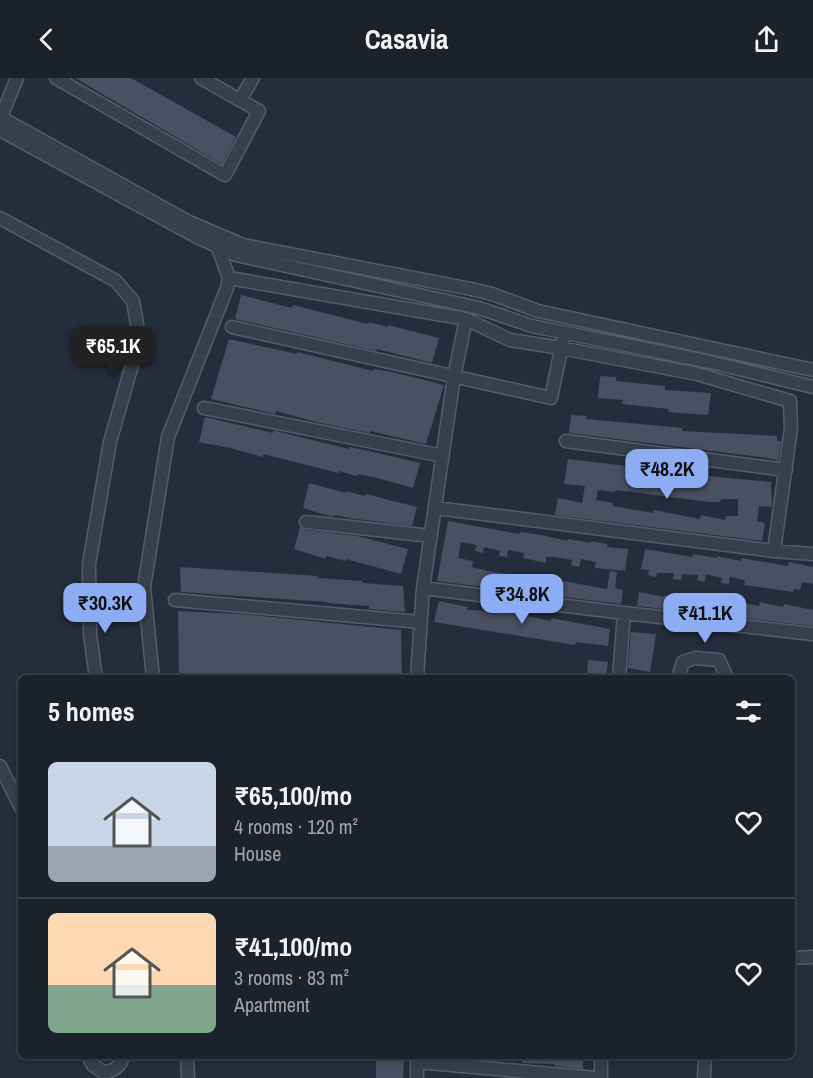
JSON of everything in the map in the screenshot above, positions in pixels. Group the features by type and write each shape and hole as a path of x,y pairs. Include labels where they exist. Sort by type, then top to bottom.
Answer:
{"street":[{"path":"0,102 10,78"},
{"path":"17,78 0,117 0,130 217,246 249,259 468,305 532,327 710,362 813,387"},
{"path":"56,78 225,175 260,111 201,78"},
{"path":"240,100 253,78"},
{"path":"0,117 189,222 243,245 471,289 492,294 538,311 813,370"},
{"path":"0,218 116,281 133,301 138,344 110,442 89,564 90,634 96,675"},
{"path":"153,675 144,587 168,437 221,306 229,278 212,233"},
{"path":"229,278 466,319 510,340 697,374 790,401 791,428 774,551"},
{"path":"417,675 423,588 454,377 466,319"},
{"path":"232,327 550,398 564,333"},
{"path":"204,408 443,456"},
{"path":"566,441 786,470"},
{"path":"436,508 813,554"},
{"path":"306,522 431,537"},
{"path":"423,588 813,634"},
{"path":"175,600 420,622"},
{"path":"619,675 624,613"},
{"path":"679,675 683,662 694,658 719,660 726,675"},
{"path":"0,766 18,802"},
{"path":"795,958 813,957"},
{"path":"90,1059 93,1065 103,1072 115,1068 122,1059"},
{"path":"187,1059 188,1078"},
{"path":"417,1078 417,1059 596,1078"},
{"path":"601,1059 601,1078"},
{"path":"704,1078 705,1059"}],"building":[{"path":"75,78 131,78 236,137 222,164"},
{"path":"241,295 292,308 293,305 368,324 369,322 388,327 388,325 439,338 432,363 235,319"},
{"path":"229,339 297,354 297,352 373,371 373,369 392,372 444,385 426,444 211,399"},
{"path":"600,376 616,377 616,381 665,386 665,390 711,393 708,415 668,412 669,409 622,404 623,400 598,398"},
{"path":"571,415 587,416 586,419 683,428 682,431 777,436 777,441 781,441 778,461 569,433"},
{"path":"205,417 420,463 413,488 358,474 357,476 339,471 338,473 263,454 263,457 199,442"},
{"path":"568,459 653,469 653,471 771,482 772,507 759,506 757,521 765,523 762,541 555,515 558,498 582,503 585,486 564,484","holes":["598,490 615,492 615,490 710,502 720,502 721,499 738,499 738,516 726,516 725,520 701,515 700,519 654,510 653,513 629,509 596,500"]},
{"path":"309,483 417,507 412,526 335,515 332,517 303,508"},
{"path":"448,521 567,541 568,539 591,543 591,541 607,544 607,547 628,549 625,571 595,568 596,562 581,559 579,567 571,565 572,560 555,557 546,557 546,563 523,558 524,553 508,550 507,557 499,556 500,551 484,547 483,553 475,551 476,545 461,542 458,558 473,561 472,567 488,571 536,578 536,576 607,589 610,571 617,572 615,588 623,590 621,604 437,581"},
{"path":"300,527 305,530 357,536 408,549 401,574 346,559 345,561 326,556 326,559 294,549"},
{"path":"645,549 692,557 693,554 741,561 741,558 788,566 789,562 813,567 813,584 802,582 800,590 794,589 793,592 744,585 745,580 730,577 729,584 721,583 722,578 706,574 705,582 697,580 698,575 682,574 681,580 673,579 674,573 657,573 656,577 648,575 649,570 641,569"},
{"path":"180,567 318,576 318,578 403,586 405,612 327,602 181,592"},
{"path":"639,592 735,605 735,601 759,606 760,602 783,607 784,604 813,610 813,626 637,606"},
{"path":"439,601 468,607 467,610 509,612 551,621 551,618 610,629 608,646 576,642 575,645 434,622"},
{"path":"178,611 241,614 401,630 402,675 179,675"},
{"path":"631,632 656,634 650,672 628,668"},
{"path":"588,660 608,662 606,675 587,675"},
{"path":"376,1059 404,1059 403,1078 376,1078"},
{"path":"522,1059 583,1059 583,1069 555,1066 555,1064 522,1063"}]}
